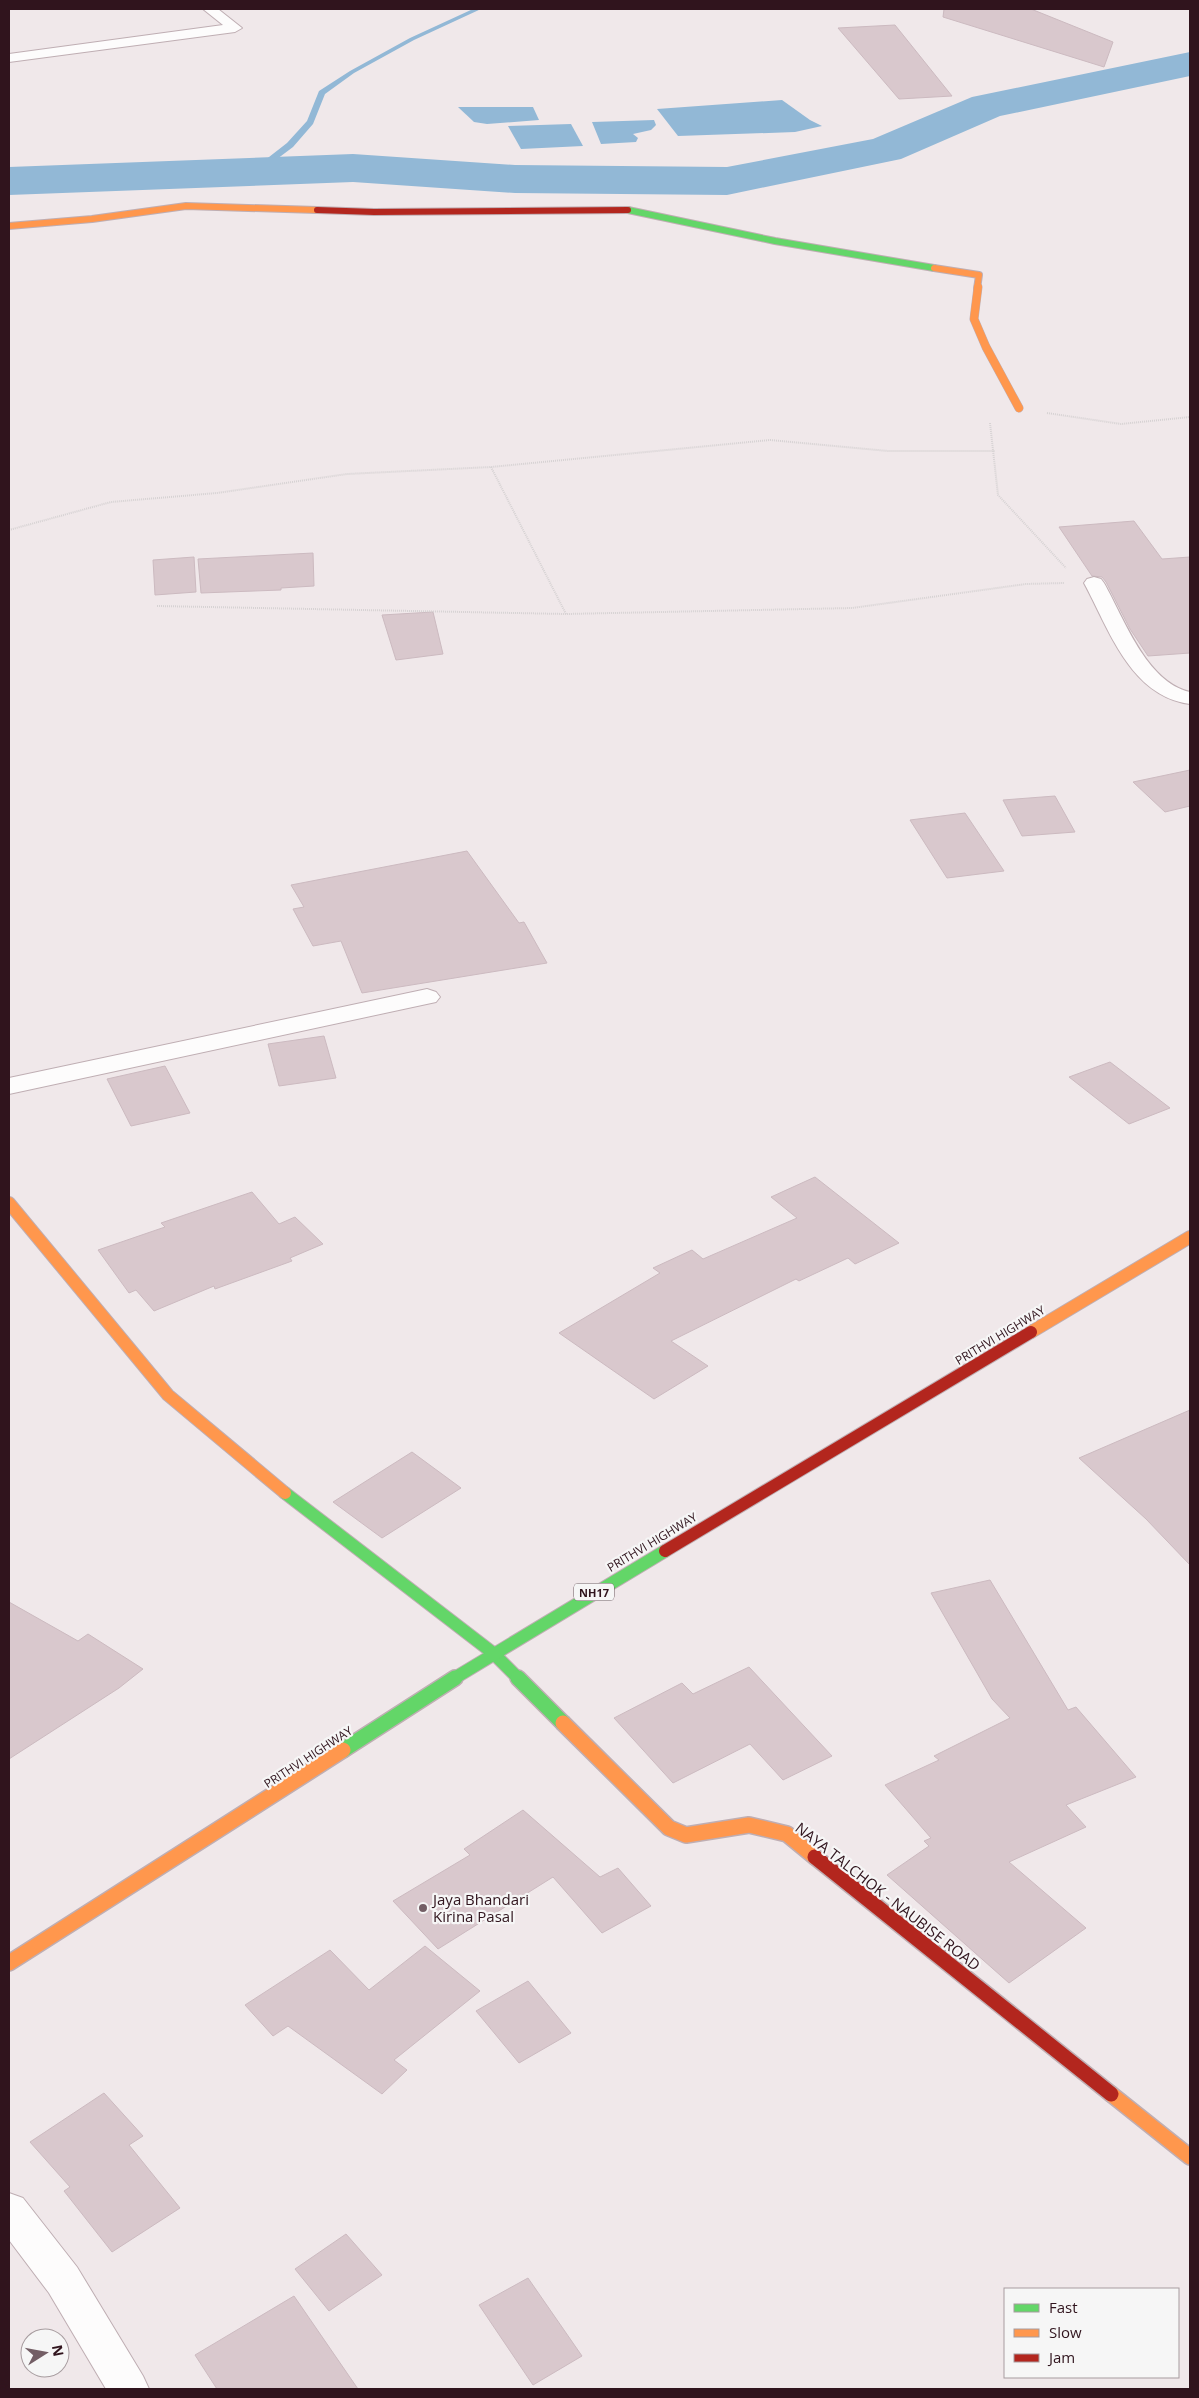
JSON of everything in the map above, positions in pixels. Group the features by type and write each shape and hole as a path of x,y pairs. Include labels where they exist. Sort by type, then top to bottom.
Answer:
{"main road":[{"path":"9,226 92,219 186,206 374,212 630,210 775,241 979,276 974,319 986,347 1019,408"},
{"name":"NAYA TALCHOK - NAUBISE ROAD","path":"9,1203 168,1395 282,1491 493,1653 670,1828 686,1835 749,1825 787,1834 1190,2157"},
{"name":"PRITHVI HIGHWAY","path":"9,1963 200,1844 493,1653 1190,1237"}],"street":[{"path":"9,58 235,28 210,9"},
{"path":"1094,583 1145,672 1182,698 1190,698"},
{"path":"9,1086 427,997"},
{"path":"9,2210 63,2280 128,2389"}],"path":[{"path":"1094,583 1073,575 998,495 995,451 989,414 1019,408 1121,424 1190,417"},
{"path":"9,530 111,502 217,493 347,474 491,467 770,440 888,451 995,451"},
{"path":"491,467 566,614"},
{"path":"157,606 566,614 852,608 1026,584 1094,583"}],"water":[{"path":"782,100 810,120 822,126 795,132 678,136 657,109"},
{"path":"458,107 533,107 539,120 487,124 474,122"},
{"path":"654,120 656,125 651,130 633,134 638,138 636,142 601,144 592,122"},
{"path":"571,124 583,146 521,149 508,126"}],"building":[{"path":"944,9 1031,9 1113,42 1104,67 943,17"},
{"path":"895,25 952,96 899,99 838,28"},
{"path":"1134,521 1162,559 1190,557 1190,653 1148,656 1130,629 1106,582 1102,577 1092,576 1059,527"},
{"path":"313,553 314,586 281,588 281,590 201,593 198,559"},
{"path":"194,557 196,592 155,595 153,560"},
{"path":"433,612 443,654 396,660 382,615"},
{"path":"1190,770 1190,806 1165,812 1133,782"},
{"path":"1055,796 1075,832 1022,836 1003,800"},
{"path":"965,813 1004,871 947,878 910,820"},
{"path":"467,851 519,923 524,922 547,963 362,993 341,941 313,946 293,909 304,907 291,885"},
{"path":"324,1036 336,1078 279,1086 268,1044"},
{"path":"1110,1062 1170,1108 1129,1124 1069,1077"},
{"path":"165,1066 190,1113 131,1126 107,1079"},
{"path":"815,1177 899,1243 855,1264 848,1258 799,1281 796,1279 671,1341 708,1366 654,1399 559,1333 660,1273 653,1268 692,1250 703,1259 797,1218 771,1197"},
{"path":"252,1192 279,1224 295,1217 323,1244 290,1258 292,1261 215,1289 214,1286 154,1311 136,1290 129,1293 98,1250 165,1227 161,1223"},
{"path":"1190,1410 1190,1565 1146,1519 1079,1458"},
{"path":"412,1452 461,1488 382,1538 333,1502"},
{"path":"990,1580 1068,1710 1076,1707 1136,1777 1066,1805 1086,1827 1009,1862 1086,1928 1009,1983 887,1875 929,1846 924,1841 931,1838 885,1785 939,1760 934,1756 1010,1718 992,1699 931,1593"},
{"path":"9,1602 78,1641 88,1634 143,1669 119,1688 9,1759"},
{"path":"749,1667 832,1756 783,1780 750,1744 673,1783 614,1718 682,1683 693,1694"},
{"path":"523,1810 600,1877 618,1868 651,1906 602,1933 553,1877 438,1949 393,1901 470,1855 464,1849"},
{"path":"425,1946 480,1991 394,2060 407,2070 382,2094 288,2026 273,2036 245,2005 330,1950 369,1990"},
{"path":"528,1981 571,2033 519,2063 476,2011"},
{"path":"104,2093 143,2136 129,2145 180,2208 112,2252 64,2191 70,2187 30,2142"},
{"path":"346,2234 382,2275 329,2311 295,2269"},
{"path":"528,2278 582,2356 533,2385 479,2305"},
{"path":"294,2296 358,2389 217,2389 195,2355"}],"waterway":[{"path":"194,175 262,166 290,145 310,122 322,93 352,72 412,39 478,9"},
{"path":"9,181 353,168 515,179 727,181 885,150 987,106 1190,64"}],"traffic: fast":[{"path":"628,210 775,241 934,268"},
{"path":"285,1493 493,1653 563,1723"},
{"path":"343,1750 493,1653 665,1551"}],"traffic: slow":[{"path":"9,226 92,219 186,206 317,210"},
{"path":"934,268 979,275 974,319 986,347 1019,408"},
{"path":"9,1203 168,1395 285,1493"},
{"path":"1031,1332 1190,1237"},
{"path":"563,1723 669,1828 686,1835 749,1825 787,1834 815,1857"},
{"path":"9,1963 343,1750"},
{"path":"1111,2094 1190,2157"}],"traffic: jam":[{"path":"317,210 374,212 628,210"},
{"path":"665,1551 1031,1332"},
{"path":"815,1857 1111,2094"}],"place":[{"name":"Jaya Bhandari Kirina Pasal","path":"423,1908"}]}
